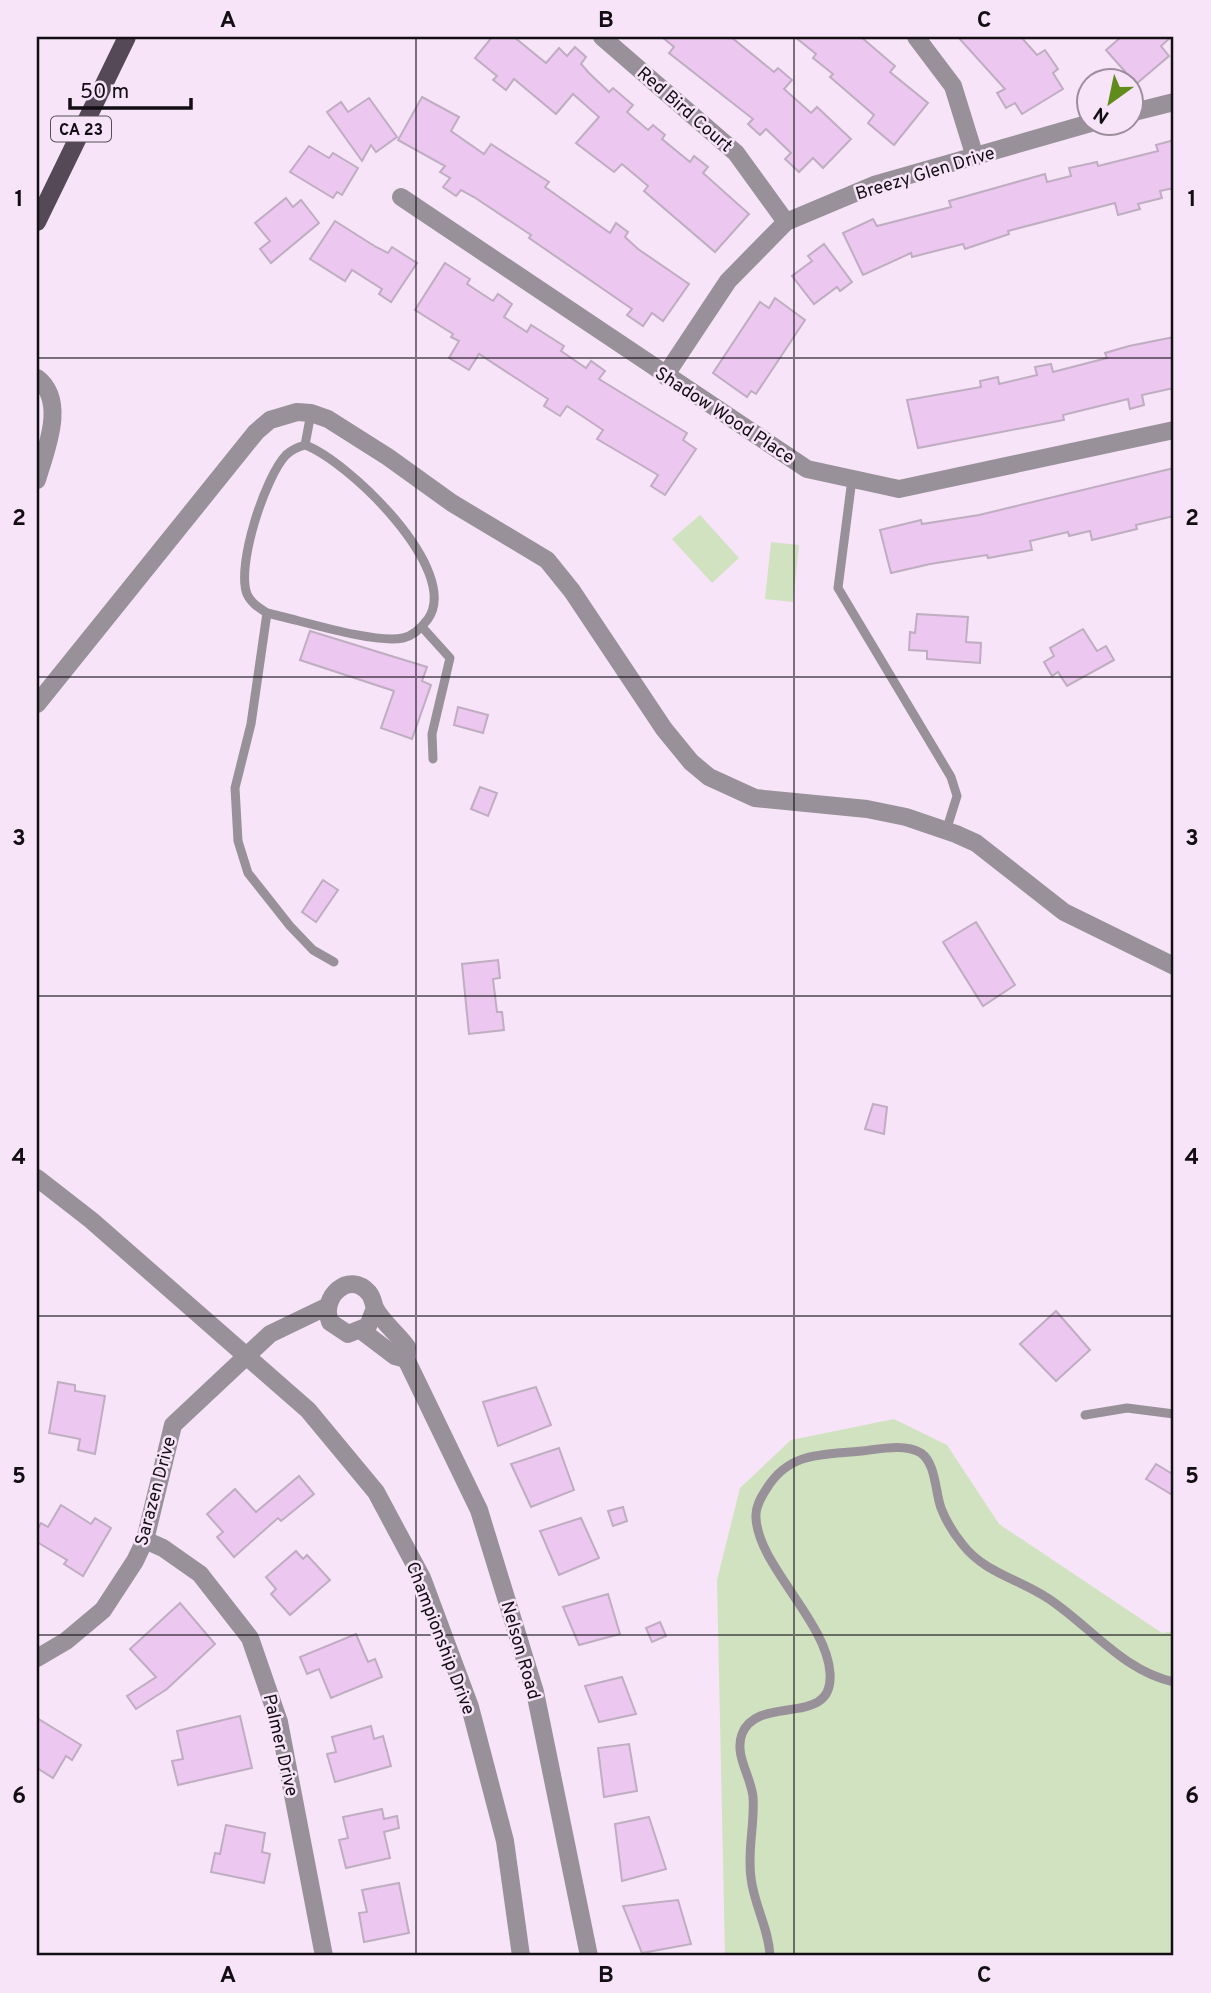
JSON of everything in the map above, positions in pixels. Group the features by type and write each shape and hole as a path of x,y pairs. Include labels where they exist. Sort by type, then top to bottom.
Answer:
{"main road":[{"name":"CA 23","path":"37,222 127,37"}],"street":[{"name":"Red Bird Court","path":"602,37 736,153 786,222"},
{"path":"916,37 953,86 975,157"},
{"path":"1144,110 1174,102"},
{"name":"Breezy Glen Drive","path":"664,376 728,281 786,222 874,185 1074,128"},
{"name":"Shadow Wood Place","path":"401,197 664,376 807,469 899,489 1174,430"},
{"path":"37,378 49,387 54,409 37,480"},
{"path":"37,704 256,432 279,416 311,412 388,457 452,503 547,560 572,591 664,729 691,762 709,777 755,798 867,809 906,817 976,843 1064,912 1174,967"},
{"name":"Championship Drive","path":"37,1178 248,1354 308,1410 346,1452 376,1492 422,1578 477,1734 505,1841 521,1956"},
{"name":"Nelson Road","path":"248,1354 285,1324 326,1307 333,1292 347,1285 356,1285 369,1293 375,1308 407,1347 406,1359 479,1510 535,1692 590,1956"},
{"path":"326,1307 334,1327 348,1334 362,1331 372,1321 375,1308"},
{"path":"362,1331 396,1356 406,1359"},
{"name":"Sarazen Drive","path":"37,1658 66,1641 103,1610 135,1562 145,1540 173,1424 248,1354"},
{"name":"Palmer Drive","path":"145,1540 163,1548 200,1574 250,1638 279,1722 324,1956"}],"lane":[{"path":"305,445 311,412"},
{"path":"305,445 334,460 373,495 426,562 435,595 433,612 422,627 406,638 385,639 267,613 254,604 244,582 258,510 285,456 305,445"},
{"path":"852,479 838,588 951,777 957,796 946,831"},
{"path":"267,613 251,724 235,788 238,841 248,873 273,905 313,950 334,962"},
{"path":"422,627 450,658 432,734 433,759"},
{"path":"1085,1415 1127,1408 1174,1414"},
{"path":"771,1956 770,1942 751,1880 748,1853 753,1796 740,1752 741,1738 747,1726 760,1716 806,1708 819,1702 830,1680 824,1647 764,1544 756,1520 760,1498 787,1465 809,1455 886,1448 917,1451 930,1464 945,1518 975,1557 1005,1579 1049,1599 1138,1669 1174,1682"}],"green space":[{"path":"700,515 739,558 712,583 672,539"},
{"path":"771,542 799,545 793,602 765,599"},
{"path":"894,1419 947,1445 999,1524 1162,1633 1174,1631 1174,1956 725,1956 717,1580 740,1488 791,1440"}],"building":[{"path":"492,37 514,37 546,63 559,48 567,56 575,47 586,57 581,64 590,74 609,92 613,88 633,105 627,112 648,130 653,125 665,135 662,139 690,162 694,156 708,167 703,173 749,214 715,252 644,191 648,186 622,164 614,172 576,143 599,117 573,94 556,114 514,79 506,90 493,80 497,76 475,58"},
{"path":"662,37 731,37 774,72 778,68 792,80 784,89 811,113 817,107 851,139 823,168 813,158 799,172 785,159 791,153 766,129 760,135 748,124 753,119 669,53 674,47"},
{"path":"795,37 861,37 895,66 890,72 928,103 894,145 868,123 874,115 830,77 833,74 813,58 816,54"},
{"path":"958,37 1021,37 1037,55 1045,50 1058,69 1053,73 1063,89 1022,114 1015,103 1006,108 997,93 1005,89"},
{"path":"1121,37 1171,37 1161,46 1169,56 1144,77 1144,66 1120,66 1106,50"},
{"path":"422,97 459,117 451,131 484,154 491,144 549,182 545,187 610,233 616,223 628,232 625,237 638,249 689,284 663,321 652,313 643,326 627,315 632,309 529,238 531,235 474,197 461,190 456,196 443,187 450,178 440,172 445,166 398,140"},
{"path":"369,98 397,137 376,152 371,145 362,161 327,112 341,102 348,112"},
{"path":"1174,140 1174,188 1160,191 1162,198 1138,204 1140,209 1118,215 1115,203 1008,231 1009,234 965,249 963,244 912,257 911,253 863,275 843,233 873,219 877,226 951,207 949,201 1045,174 1047,182 1071,176 1069,168 1097,162 1098,166 1158,151 1156,145"},
{"path":"309,146 329,158 333,153 358,168 342,195 337,192 333,198 290,172"},
{"path":"286,198 293,207 301,200 319,223 271,263 260,249 270,241 255,223"},
{"path":"335,221 376,247 388,253 392,247 417,263 391,302 379,294 382,289 352,270 345,281 310,259"},
{"path":"824,244 852,282 840,291 837,287 814,304 792,276 812,261 808,256"},
{"path":"445,263 470,279 467,284 493,301 498,294 512,304 504,317 527,332 531,325 564,346 561,351 586,368 591,361 605,371 599,379 687,433 683,440 696,449 665,495 651,486 658,475 597,439 603,430 567,406 560,416 544,406 548,399 479,354 469,370 449,358 459,341 451,337 453,334 415,310"},
{"path":"775,298 805,320 756,394 751,391 747,397 713,373 760,302 769,308"},
{"path":"1174,337 1174,388 1142,395 1144,405 1130,409 1128,399 1063,415 1064,420 918,448 907,400 981,387 980,381 998,377 999,384 1037,375 1035,367 1051,364 1053,372 1107,358 1105,353 1129,346"},
{"path":"1174,468 1174,516 1092,540 1090,531 1069,536 1068,532 1030,541 1032,550 930,564 891,573 880,530 921,520 922,524 979,515"},
{"path":"917,614 968,617 966,642 981,643 980,663 927,659 927,651 909,650 910,632 915,633"},
{"path":"1083,629 1097,651 1106,646 1114,660 1067,686 1058,672 1052,676 1044,662 1054,656 1050,648"},
{"path":"310,631 427,667 422,681 431,685 412,739 381,728 394,691 300,660"},
{"path":"458,707 488,715 483,733 454,725"},
{"path":"480,787 497,793 488,816 471,809"},
{"path":"323,880 338,890 316,922 302,912"},
{"path":"976,922 1015,985 983,1006 943,942"},
{"path":"498,960 500,978 493,979 497,1012 502,1012 504,1030 469,1034 462,964"},
{"path":"873,1104 887,1107 884,1134 865,1129"},
{"path":"1056,1311 1090,1350 1056,1381 1020,1344"},
{"path":"58,1382 75,1385 75,1391 105,1396 95,1454 78,1450 80,1439 49,1433"},
{"path":"536,1387 551,1425 498,1446 483,1402"},
{"path":"559,1448 574,1490 531,1507 511,1464"},
{"path":"1156,1464 1174,1475 1174,1496 1146,1479"},
{"path":"299,1476 314,1494 281,1521 278,1518 234,1557 217,1537 223,1532 207,1514 235,1489 256,1512"},
{"path":"61,1505 91,1524 95,1518 111,1528 83,1576 64,1564 67,1560 37,1542 37,1530 41,1523 48,1527"},
{"path":"623,1507 627,1521 613,1526 608,1511"},
{"path":"581,1518 599,1558 559,1575 540,1531"},
{"path":"296,1551 303,1559 307,1555 330,1580 290,1615 271,1594 276,1589 266,1577"},
{"path":"608,1594 620,1634 579,1645 563,1607"},
{"path":"180,1603 215,1644 167,1689 136,1709 127,1696 156,1677 130,1649"},
{"path":"660,1622 666,1636 652,1642 646,1628"},
{"path":"356,1634 368,1662 375,1659 382,1677 331,1698 319,1669 307,1674 300,1657"},
{"path":"622,1677 636,1714 599,1722 585,1686"},
{"path":"240,1716 252,1768 178,1785 172,1761 183,1759 177,1731"},
{"path":"37,1718 81,1745 72,1760 66,1756 53,1778 37,1768"},
{"path":"371,1726 374,1739 383,1736 391,1766 335,1782 327,1754 336,1752 332,1737"},
{"path":"629,1744 637,1791 604,1797 598,1748"},
{"path":"382,1809 384,1819 397,1816 399,1828 384,1832 390,1858 346,1868 339,1840 348,1838 343,1817"},
{"path":"649,1817 666,1869 622,1881 615,1824"},
{"path":"226,1825 265,1833 262,1852 270,1854 264,1883 211,1872 215,1853 220,1854"},
{"path":"399,1883 409,1933 364,1942 359,1913 367,1912 362,1890"},
{"path":"678,1900 691,1944 642,1953 623,1906"}]}
